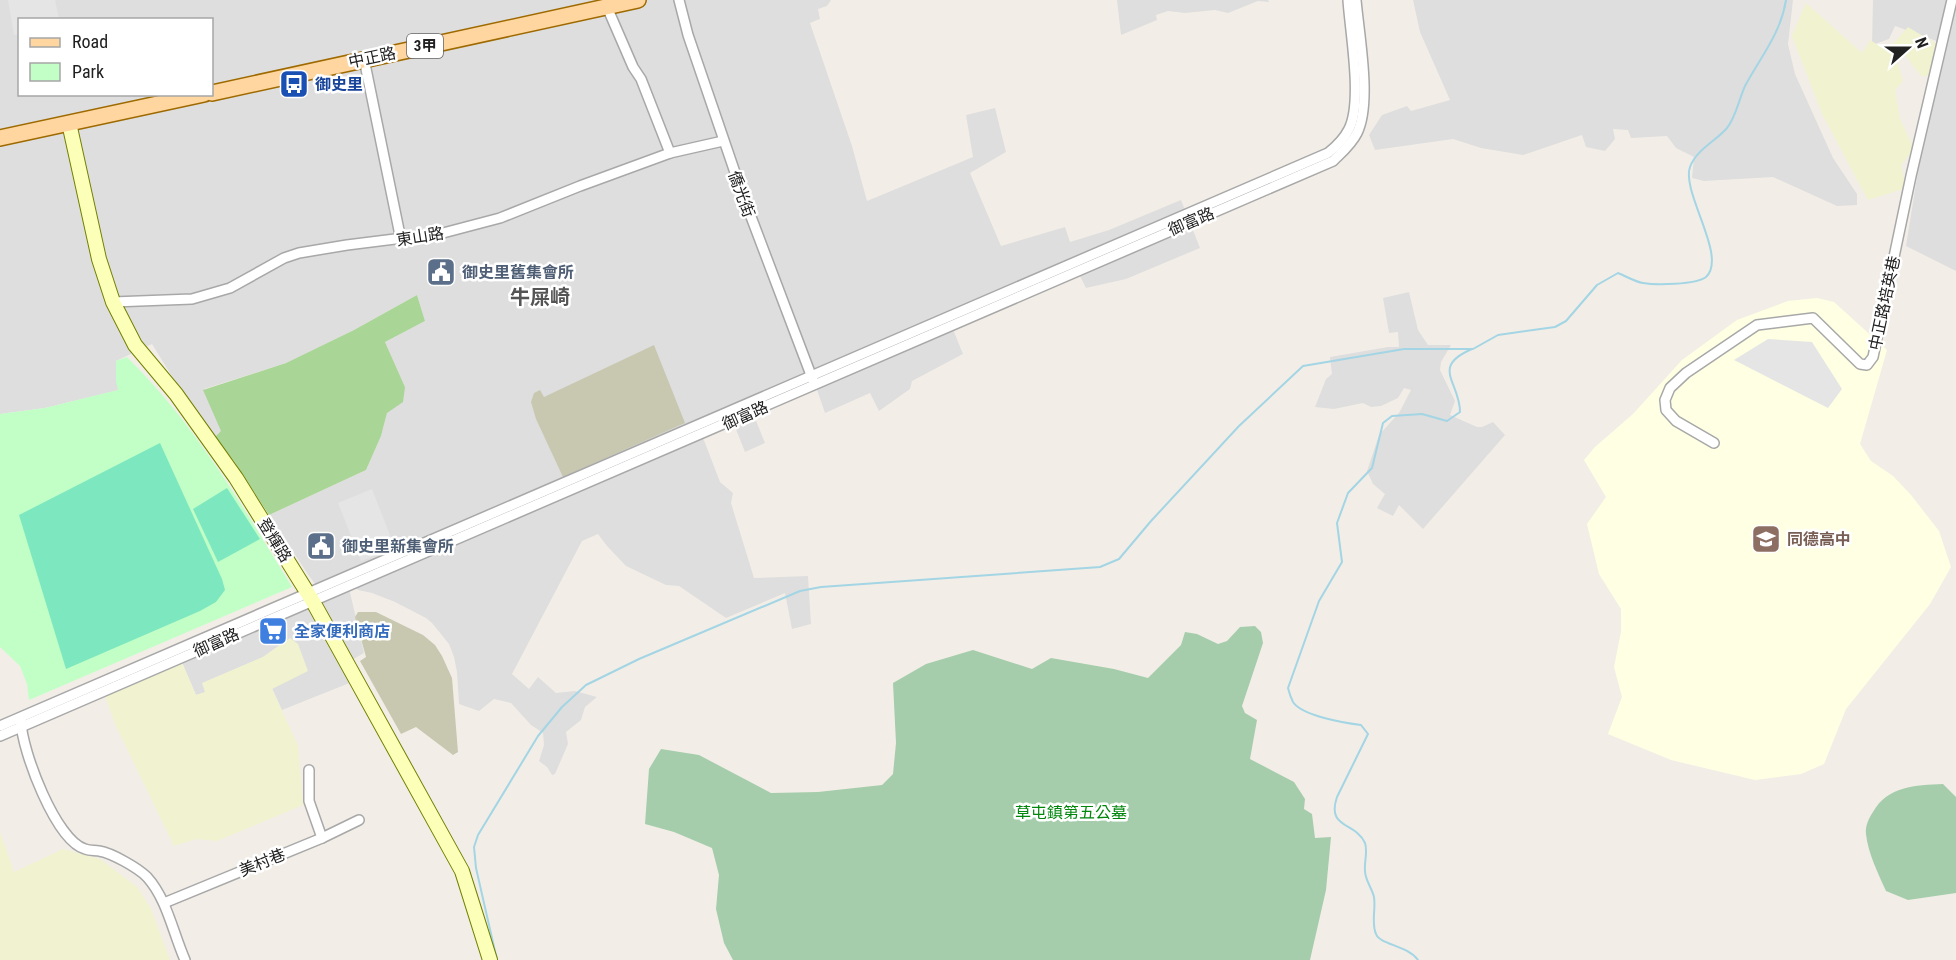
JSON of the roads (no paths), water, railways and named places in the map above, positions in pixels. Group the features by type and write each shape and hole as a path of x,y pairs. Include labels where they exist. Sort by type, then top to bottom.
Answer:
{"main road":[{"name":"中正路","path":"213,93 638,0"},
{"path":"0,138 195,96"}],"street":[{"name":"僑光街","path":"679,0 688,35 723,141 813,381"},
{"name":"御富路","path":"813,381 1194,209 1328,153 1340,143 1354,116 1354,73 1348,0"},
{"name":"御富路","path":"0,736 21,722 310,596 1332,161 1353,140 1362,116 1363,76 1356,0"},
{"name":"中正路培英巷","path":"1714,442 1676,421 1666,410 1665,400 1670,388 1686,373 1757,325 1813,318 1860,364 1867,365 1873,357 1908,187 1952,0"},
{"path":"607,7 633,67 641,79 670,153"},
{"path":"364,59 401,240"},
{"name":"登輝路","path":"69,123 99,259 112,302 135,345 176,394 236,478 310,596 462,871 490,960"},
{"name":"東山路","path":"112,302 192,299 230,288 292,255 348,245 443,233 500,218 670,153 723,141"},
{"path":"21,722 30,765 45,800 69,837 84,849 101,851 134,867 147,878 164,903 185,960"},
{"name":"御富路","path":"0,726 21,722"},
{"path":"309,770 309,801 322,838"},
{"name":"美村巷","path":"164,903 322,838 359,820"}],"waterway":[{"path":"497,960 476,868 474,847 478,835 538,736 562,707 586,685 639,659 800,591 821,587 1100,567 1119,559 1239,426 1303,366 1404,349 1473,349 1498,335 1555,327 1566,321 1597,285 1618,273 1640,282 1656,284 1685,283 1706,277 1711,268 1712,255 1692,192 1689,178 1690,167 1697,156 1730,124 1745,86 1780,23 1786,0"},
{"path":"1418,960 1407,951 1383,941 1376,934 1374,897 1365,874 1365,843 1361,836 1335,815 1337,797 1368,734 1361,725 1324,718 1298,707 1293,702 1288,688 1319,601 1342,562 1337,523 1348,493 1372,468 1383,423 1392,416 1422,414 1447,421 1460,412 1450,369 1452,362 1472,349"}],"place":[{"name":"御史里","path":"294,84"},
{"name":"御史里舊集會所","path":"441,272"},
{"name":"同德高中","path":"1766,539"},
{"name":"御史里新集會所","path":"321,546"},
{"name":"全家便利商店","path":"273,631"}],"district":[{"name":"牛屎崎","path":"540,297"}],"park label":[{"name":"草屯鎮第五公墓","path":"1071,812"}]}
